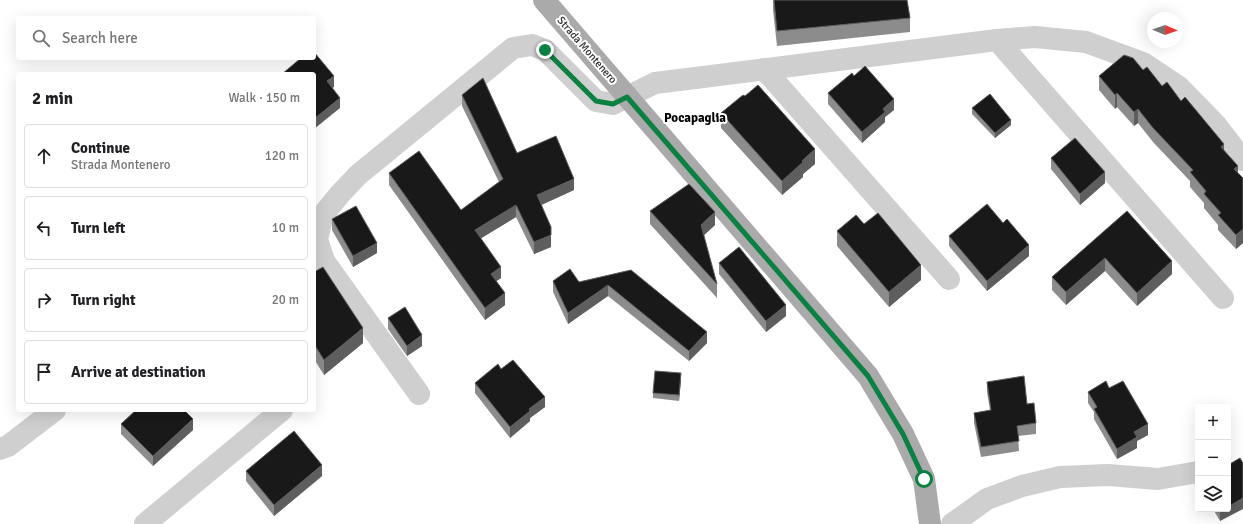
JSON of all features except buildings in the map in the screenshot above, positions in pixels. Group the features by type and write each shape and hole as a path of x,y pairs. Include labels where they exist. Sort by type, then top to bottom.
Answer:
{"main road":[{"name":"Strada Montenero","path":"544,0 868,376 903,434 924,479 930,524"}],"lane":[{"path":"419,394 324,261 317,239 323,215 358,175 514,48 532,45 545,50 596,101 613,104 656,83 997,40 1035,37 1086,42 1142,63 1180,87 1216,126 1243,160"},
{"path":"997,40 1223,298"},
{"path":"764,69 949,279"},
{"path":"0,449 8,446 51,412"},
{"path":"144,524 280,412"},
{"path":"952,524 987,499 1022,486 1060,477 1108,475 1158,479 1195,473"}],"district":[{"name":"Pocapaglia","path":"695,118"}],"route":[{"path":"545,50 596,101 613,104 627,97 868,376 903,434 924,479"}]}
